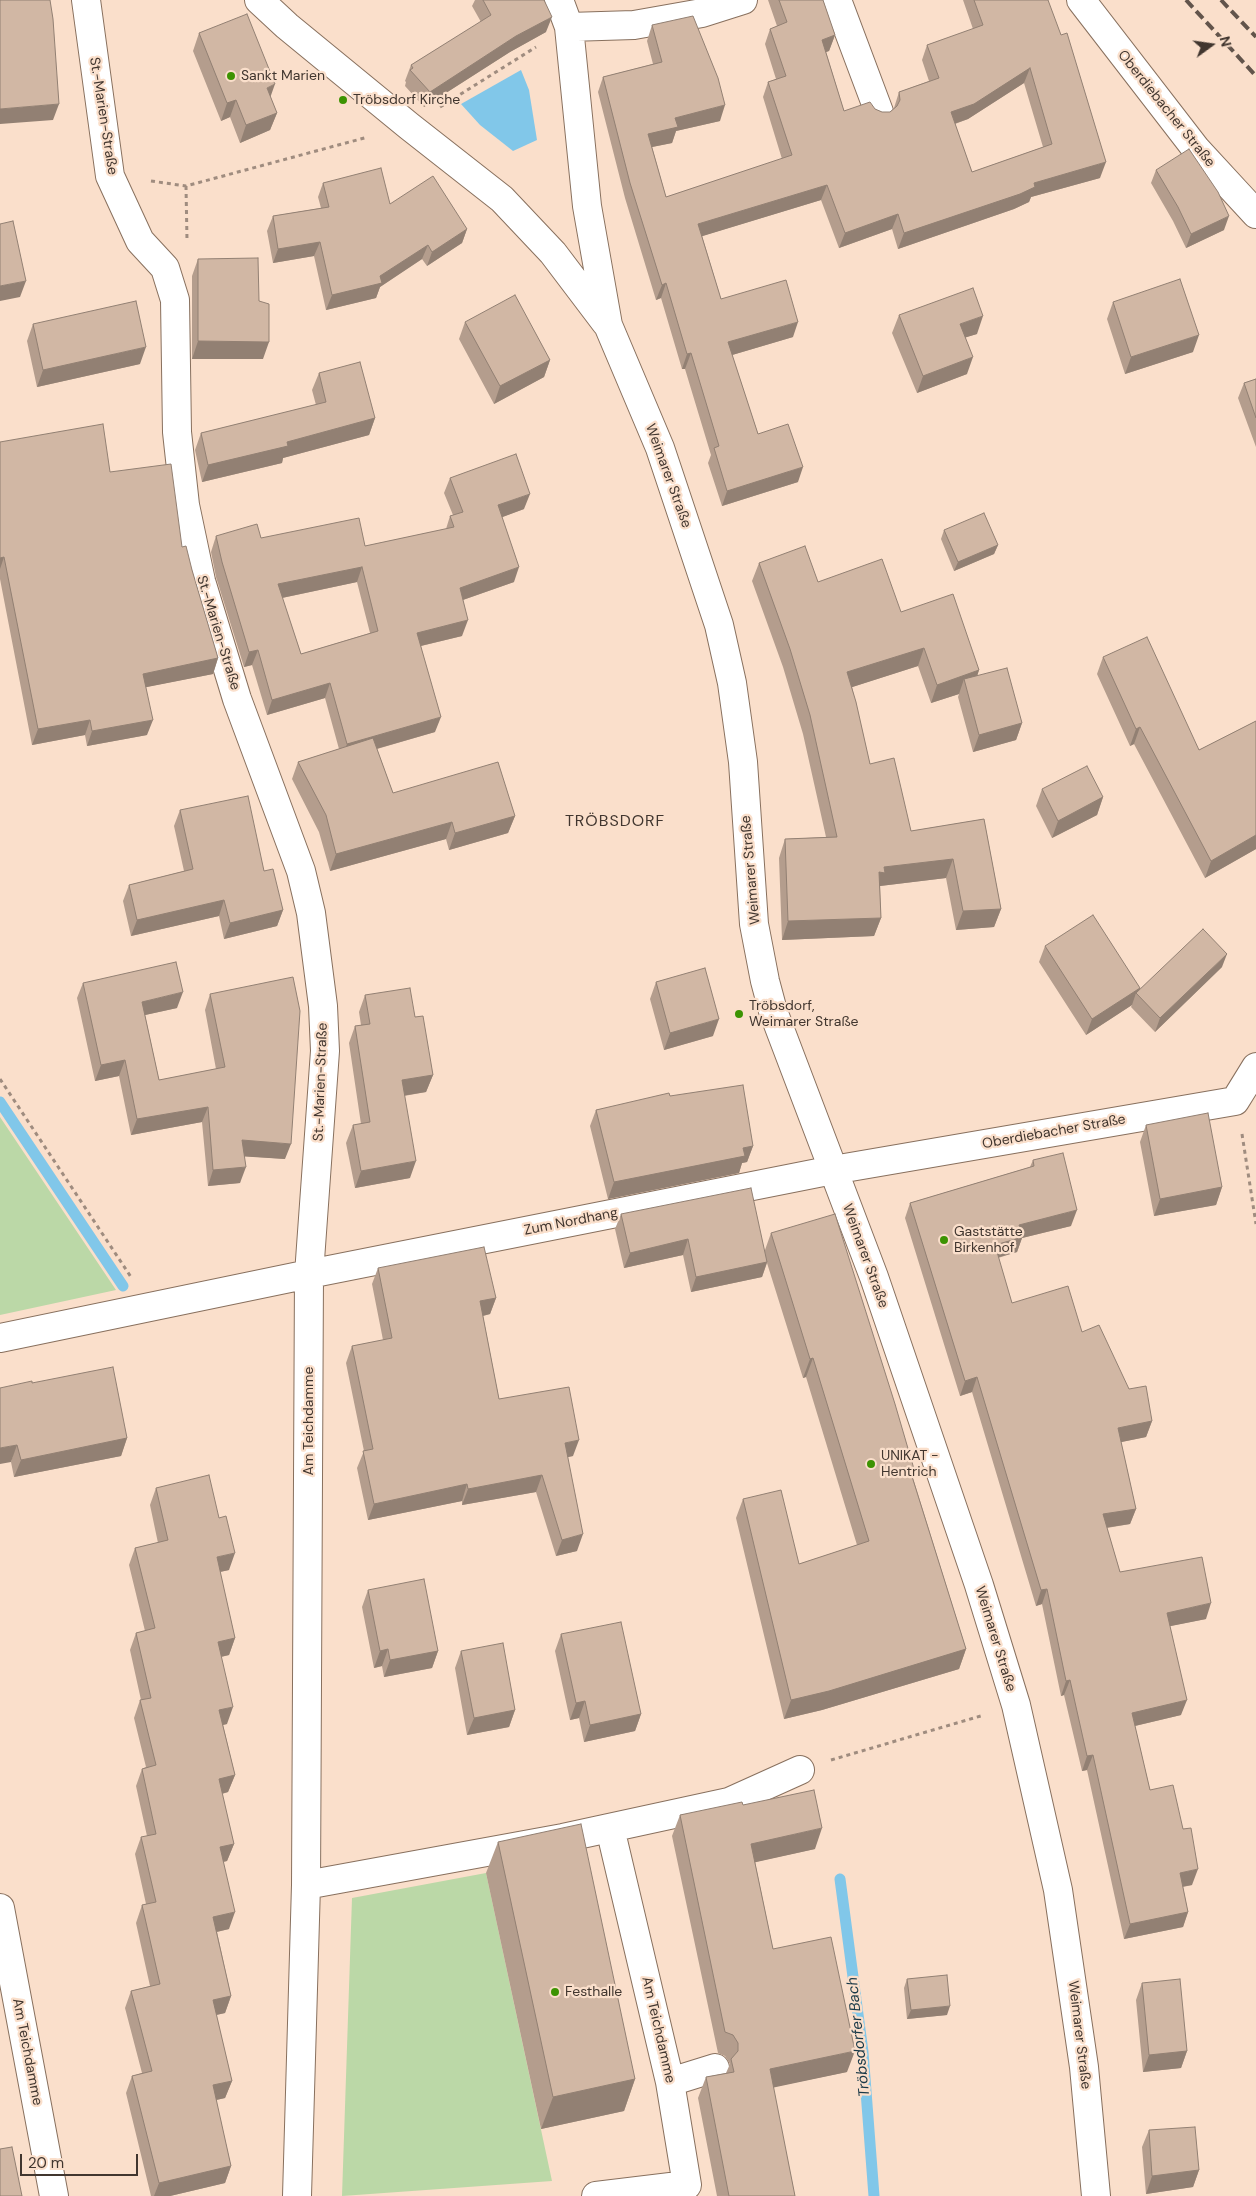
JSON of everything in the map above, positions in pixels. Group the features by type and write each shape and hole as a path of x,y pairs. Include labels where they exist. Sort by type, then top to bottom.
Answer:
{"street":[{"name":"St.-Marien-Straße","path":"86,0 110,176 140,241 165,268 175,300 177,432 186,505 201,581 237,699 301,871 311,913 323,1006 325,1051 309,1274"},
{"name":"Weimarer Straße","path":"259,0 287,26 409,126 502,199 553,253 608,325"},
{"name":"Weimarer Straße","path":"559,0 569,27 588,206 608,325 660,448 719,625 732,683 742,754 754,924 765,982 773,1011 874,1277 979,1585 1016,1705 1058,1890 1084,2068 1096,2196"},
{"path":"569,27 634,25 702,12 743,0"},
{"path":"837,0 879,112"},
{"name":"Oberdiebacher Straße","path":"1081,0 1196,149 1252,200"},
{"path":"1246,1099 1256,1067"},
{"name":"Oberdiebacher Straße","path":"833,1170 1246,1099"},
{"name":"Zum Nordhang","path":"309,1274 833,1170"},
{"path":"0,1338 309,1274"},
{"name":"Am Teichdamme","path":"297,2196 306,1884 309,1274"},
{"path":"306,1884 610,1828 729,1802 800,1770"},
{"name":"Am Teichdamme","path":"596,2196 689,2190 670,2082 610,1828"},
{"name":"Am Teichdamme","path":"0,1908 54,2196"},
{"path":"670,2082 715,2068"}],"path":[{"path":"110,176 186,186 409,126 520,56"},
{"path":"0,1079 152,1307"},
{"path":"1246,1099 1247,1161 1256,1224"},
{"path":"800,1770 1016,1705"}],"green space":[{"path":"0,1117 116,1290 0,1315"},
{"path":"486,1873 552,2181 342,2196 352,1898"}],"water":[{"path":"521,70 529,90 537,140 513,151 480,125 461,104"}],"building":[{"path":"0,0 50,0 59,104 0,109"},
{"path":"483,0 544,0 552,17 516,36 430,92 410,70 413,68 411,65 491,15"},
{"path":"779,0 823,0 835,35 822,40 844,111 870,102 875,109 882,112 890,112 897,106 900,100 899,92 939,78 927,45 983,25 974,0 1048,0 1061,35 1067,33 1106,162 1034,183 1035,187 1020,194 904,233 898,214 845,233 827,185 698,224 721,299 786,280 798,322 728,342 758,434 788,424 803,467 727,491 714,448 719,446 691,353 687,354 666,283 662,285 630,183 603,77 662,62 652,25 693,16 718,78 725,105 675,118 678,127 648,134 666,197 792,155 768,82 786,76 770,29 787,22","holes":["1030,68 1052,144 972,172 951,112 974,104"]},
{"name":"Sankt Marien","path":"247,14 275,84 267,88 277,113 246,125 236,100 227,103 199,33"},
{"path":"1189,149 1218,192 1229,216 1191,234 1178,207 1156,170"},
{"path":"381,168 390,204 433,176 467,229 432,252 428,245 380,276 382,283 332,295 320,242 278,249 273,216 329,207 323,183"},
{"path":"13,221 26,281 0,286 0,224"},
{"path":"258,258 259,301 269,304 269,342 198,341 198,259"},
{"path":"1180,279 1199,335 1131,357 1113,302"},
{"path":"973,288 983,316 960,324 973,357 923,376 899,315"},
{"path":"515,295 550,360 500,386 465,322"},
{"path":"136,301 146,347 43,370 33,324"},
{"path":"360,362 375,418 287,442 288,446 208,465 201,433 326,402 319,373"},
{"path":"1256,379 1256,418 1244,383"},
{"path":"103,424 110,472 171,464 182,547 186,546 218,658 143,674 153,720 92,731 90,720 38,729 4,557 0,558 0,442"},
{"path":"516,454 530,494 498,505 519,567 460,588 468,620 417,633 441,717 347,744 330,683 272,700 258,650 249,652 216,536 257,524 261,538 359,518 365,546 454,527 450,516 463,512 450,478","holes":["362,567 378,631 301,654 278,584"]},
{"path":"984,513 998,545 958,562 944,530"},
{"path":"805,546 818,582 882,559 901,612 953,594 979,670 937,685 924,648 847,672 870,764 894,758 911,831 984,819 1001,909 963,911 953,859 884,867 885,873 879,872 881,918 788,921 785,839 837,837 810,715 790,649 759,563"},
{"path":"1147,637 1199,750 1256,721 1256,835 1211,861 1140,727 1136,729 1103,657"},
{"path":"1007,668 1022,723 979,735 964,679"},
{"path":"373,738 393,793 498,762 515,816 455,833 452,822 336,854 326,815 298,762"},
{"path":"1087,766 1103,797 1058,821 1042,789"},
{"path":"248,796 264,871 273,869 283,910 230,923 224,900 137,920 129,885 193,869 180,810"},
{"path":"1093,915 1140,988 1092,1019 1045,946"},
{"path":"1203,929 1227,954 1160,1018 1136,993"},
{"path":"176,962 183,992 142,1002 159,1080 225,1067 210,994 293,977 300,1011 291,1144 242,1140 246,1167 213,1170 208,1107 137,1119 125,1060 101,1065 83,983"},
{"path":"705,968 719,1019 670,1033 656,982"},
{"path":"410,988 415,1017 423,1016 433,1075 402,1080 416,1161 361,1171 353,1125 370,1122 355,1026 370,1024 365,995"},
{"path":"743,1085 753,1146 743,1148 745,1156 614,1182 596,1110 669,1093 670,1096"},
{"path":"1208,1113 1222,1187 1160,1199 1146,1125"},
{"path":"1063,1153 1077,1210 1019,1225 1023,1237 995,1245 1012,1303 1068,1286 1082,1332 1099,1325 1129,1389 1146,1386 1152,1421 1118,1428 1136,1509 1103,1514 1120,1572 1202,1557 1211,1603 1167,1613 1187,1700 1132,1713 1150,1790 1173,1785 1183,1829 1191,1828 1198,1869 1180,1873 1188,1912 1130,1924 1093,1755 1087,1756 1070,1680 1066,1681 1047,1589 1041,1590 977,1377 965,1381 910,1203 1034,1166 1033,1160"},
{"path":"751,1188 767,1262 696,1277 688,1239 630,1253 621,1214"},
{"path":"835,1214 895,1404 914,1469 910,1470 966,1649 829,1691 791,1700 743,1499 781,1490 799,1564 869,1541 813,1358 810,1359 771,1233"},
{"path":"484,1247 496,1298 480,1301 499,1399 569,1387 579,1440 565,1443 583,1534 562,1540 542,1475 468,1489 467,1484 374,1504 363,1451 373,1449 352,1346 392,1338 378,1268"},
{"path":"113,1367 127,1438 21,1460 17,1445 0,1448 0,1388"},
{"path":"209,1475 219,1518 226,1516 235,1553 217,1557 235,1638 218,1642 233,1707 219,1710 235,1775 219,1779 234,1844 220,1847 235,1912 213,1917 231,1996 213,2000 232,2081 213,2085 231,2166 159,2183 132,2076 152,2071 131,1991 160,1984 142,1905 156,1902 141,1837 156,1834 142,1769 156,1765 140,1700 151,1698 136,1633 155,1628 135,1548 168,1540 156,1488"},
{"path":"424,1579 438,1651 390,1660 388,1649 380,1651 368,1590"},
{"path":"621,1622 641,1714 590,1725 585,1701 576,1703 561,1634"},
{"path":"503,1643 515,1710 474,1718 461,1651"},
{"path":"814,1790 822,1828 751,1844 773,1949 831,1937 855,2051 770,2069 795,2196 729,2196 706,2077 734,2072 731,2059 738,2051 738,2043 733,2035 725,2032 680,1815 742,1802 743,1805"},
{"name":"Festhalle","path":"581,1824 635,2079 553,2097 498,1842"},
{"path":"947,1975 950,2006 911,2010 907,1979"},
{"path":"1180,1979 1187,2051 1149,2055 1142,1983"},
{"path":"1195,2127 1199,2170 1152,2176 1149,2130"},
{"path":"12,2147 22,2196 0,2196 0,2149"}],"waterway":[{"path":"0,1102 123,1286"},
{"name":"Tröbsdorfer Bach","path":"840,1879 863,2052 874,2196"}],"railway":[{"path":"1186,0 1256,76"},
{"path":"1221,0 1256,37"}],"place":[{"name":"Sankt Marien","path":"231,76"},
{"name":"Tröbsdorf Kirche","path":"343,100"},
{"name":"Tröbsdorf, Weimarer Straße","path":"739,1014"},
{"name":"Gaststätte Birkenhof","path":"944,1240"},
{"name":"UNIKAT - Hentrich","path":"871,1464"},
{"name":"Festhalle","path":"555,1992"}],"district":[{"name":"TRÖBSDORF","path":"615,822"}]}
